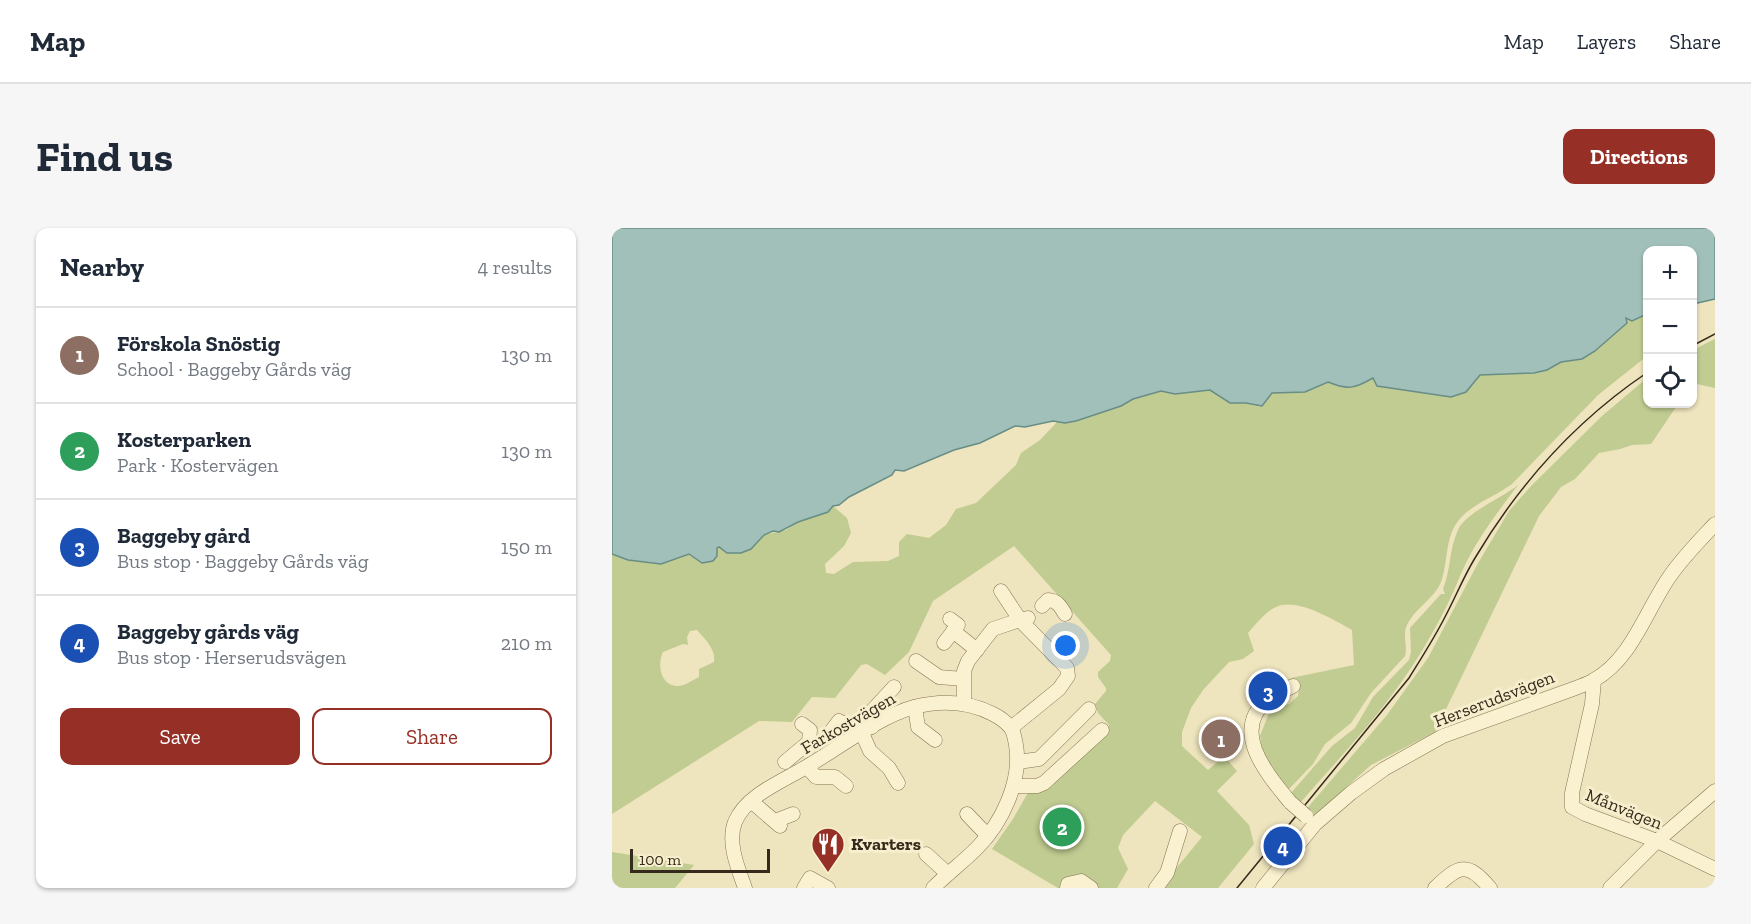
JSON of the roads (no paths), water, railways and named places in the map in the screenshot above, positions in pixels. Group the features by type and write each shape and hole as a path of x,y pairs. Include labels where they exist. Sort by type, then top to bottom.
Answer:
{"street":[{"name":"Herserudsvägen","path":"1263,888 1310,820 1370,778 1443,736 1594,680 1621,657 1669,578 1715,524"},
{"path":"933,888 978,848 1001,813 1014,786 1018,762 1011,728 1059,688 1068,676 1066,668 1001,591"},
{"path":"1042,606 1048,600 1053,600 1065,614"},
{"path":"964,703 965,667 977,650 993,629 1025,619"},
{"path":"944,643 951,625 977,650"},
{"path":"916,661 939,677 963,679"},
{"name":"Månvägen","path":"1594,680 1592,704 1570,803 1575,810 1657,841 1715,869"},
{"path":"1293,686 1269,698 1261,706 1256,715 1252,736 1254,752 1266,773 1310,820"},
{"path":"894,687 871,712 865,731 870,751 889,768 898,783"},
{"name":"Farkostvägen","path":"745,888 732,836 736,819 750,801 815,773 865,731 904,710 930,704 964,703 980,707 998,717 1011,728"},
{"path":"915,707 918,728 935,740"},
{"path":"1018,762 1039,759 1089,709"},
{"path":"827,737 839,721 865,731"},
{"path":"785,762 809,742 810,730 802,724"},
{"path":"1014,786 1037,786 1044,783 1102,730"},
{"path":"804,747 815,773 835,777 846,786"},
{"path":"1610,888 1657,841 1715,791"},
{"path":"750,801 777,824 793,814"},
{"path":"967,814 987,835"},
{"path":"1156,888 1167,873 1180,831"},
{"path":"926,854 948,874"},
{"path":"1435,888 1453,871 1461,868 1478,873 1491,888"},
{"path":"804,888 810,878 833,887"},
{"path":"1067,888 1068,884 1081,881 1091,888"}],"water":[{"path":"612,228 1715,228 1715,299 1697,303 1697,246 1643,246 1643,316 1632,321 1626,318 1627,323 1595,351 1582,359 1561,362 1547,370 1534,373 1480,375 1466,392 1451,397 1377,386 1373,378 1351,387 1328,382 1305,392 1272,393 1262,406 1230,403 1210,390 1175,394 1161,391 1076,421 1065,423 1053,421 1025,427 1015,426 980,443 954,450 904,471 895,470 892,475 849,497 839,505 833,506 828,512 798,522 779,532 773,531 764,535 751,549 741,553 727,553 719,547 713,561 702,563 689,554 661,564 628,560 612,554"}],"tram line":[{"path":"1697,343 1715,334"},
{"path":"1237,888 1409,678 1450,608 1475,558 1510,505 1573,433 1596,411 1643,376"}],"place":[{"name":"Baggeby gård","path":"1268,691"},
{"name":"Förskola Snöstig","path":"1221,739"},
{"name":"Kosterparken","path":"1062,827"},
{"name":"Baggeby gårds väg","path":"1283,846"},
{"name":"Kvarters","path":"828,873"}]}
